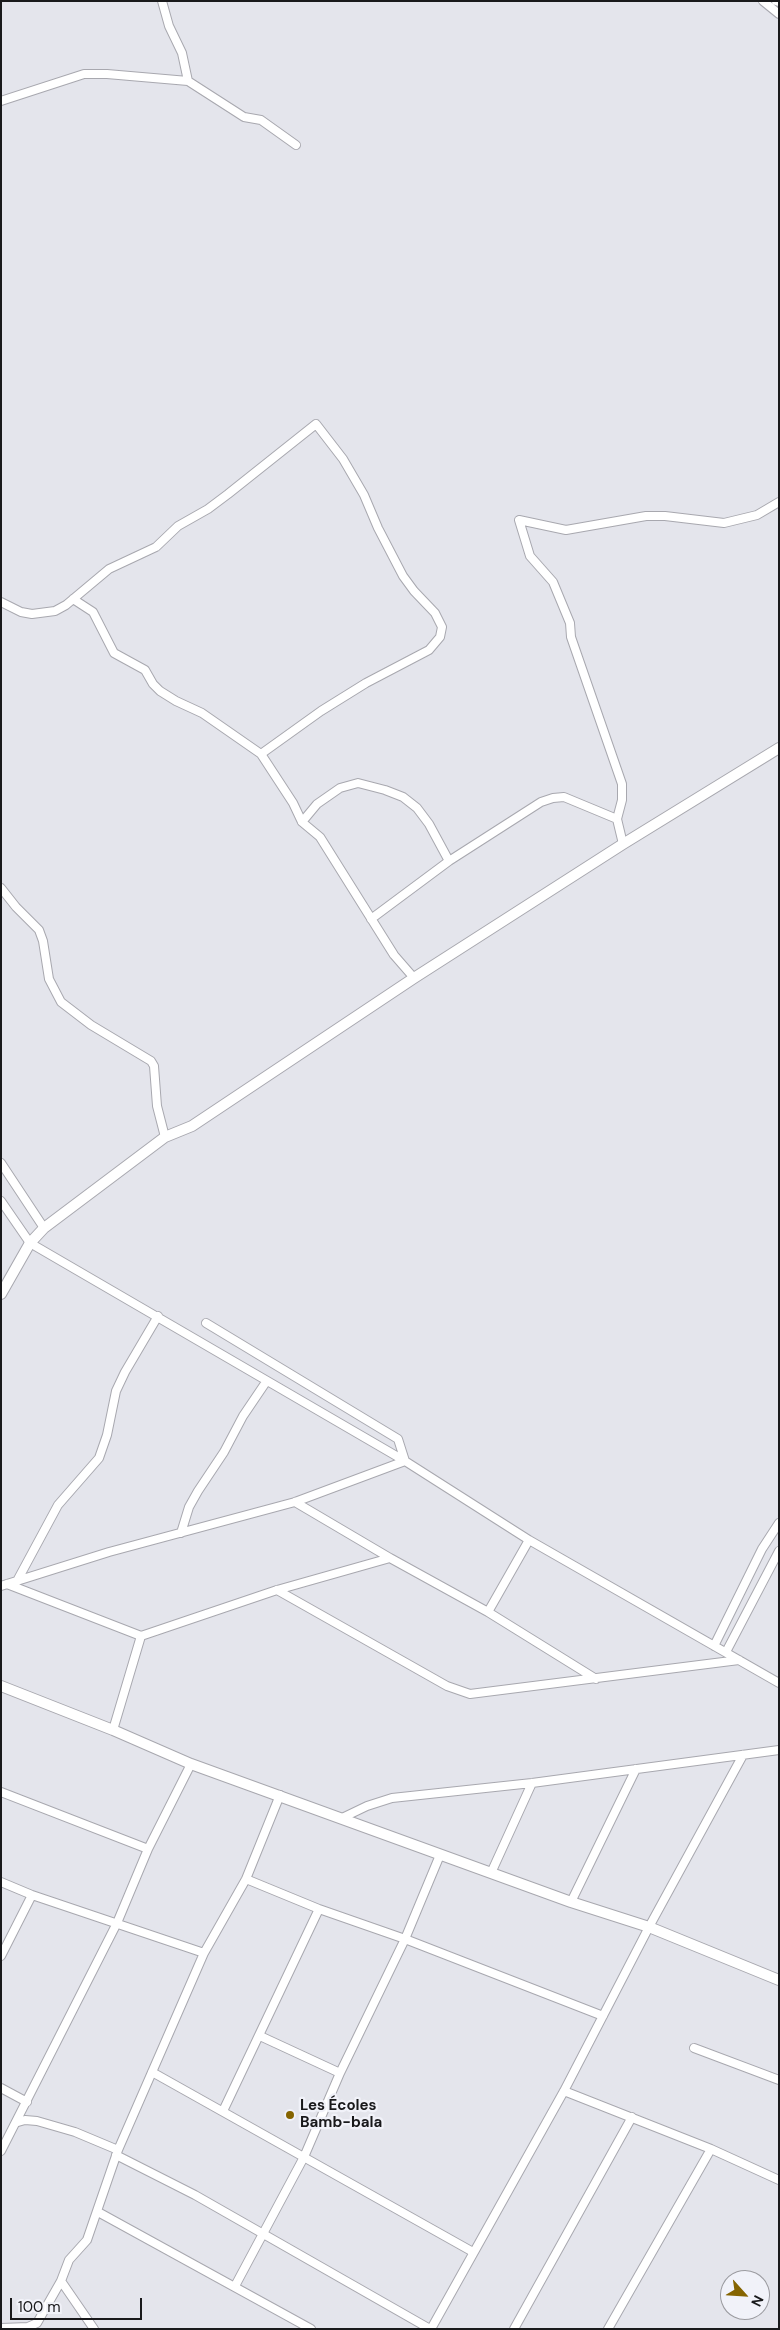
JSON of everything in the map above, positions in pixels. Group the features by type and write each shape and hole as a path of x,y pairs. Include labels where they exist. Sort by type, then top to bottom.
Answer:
{"street":[{"path":"162,1 169,26 182,53 188,81"},
{"path":"763,1 779,14"},
{"path":"1,101 84,74 100,73 188,81 244,117 261,120 296,145"},
{"path":"1,602 21,612 32,614 55,611 73,599 109,569 156,548 178,526 215,504 316,424 343,459 364,495 378,528 404,576 414,591 436,614 442,627 440,637 429,650 366,683 321,711 261,754"},
{"path":"623,844 617,819 622,800 622,784 571,637 572,627 553,582 530,556 519,520 566,530 646,516 665,516 724,524 758,515 779,502"},
{"path":"73,599 93,612 114,653 145,670 153,684 176,701 202,712 261,754 293,804 302,822 320,837 394,955 414,978"},
{"path":"1,1294 30,1243 44,1228 165,1137 192,1126 414,978 623,844 779,748"},
{"path":"302,822 317,804 340,788 358,783 385,790 403,797 417,808 429,824 449,861"},
{"path":"371,919 449,861 541,802 564,797 617,819"},
{"path":"1,888 16,907 39,930 43,941 49,979 61,1002 91,1024 151,1061 154,1066 157,1106 165,1137"},
{"path":"1,1163 44,1228"},
{"path":"1,1201 30,1243 158,1316 266,1382 405,1461 529,1540 779,1683"},
{"path":"17,1581 58,1505 70,1488 99,1458 107,1436 116,1391 158,1316"},
{"path":"206,1323 398,1439 405,1461"},
{"path":"181,1533 194,1499 266,1382"},
{"path":"4,1585 108,1552 295,1502 405,1461"},
{"path":"295,1502 390,1558 488,1612 596,1679"},
{"path":"714,1646 762,1549 779,1523"},
{"path":"488,1612 529,1540"},
{"path":"726,1652 779,1551"},
{"path":"4,1585 141,1636 277,1590 390,1558"},
{"path":"277,1590 457,1690 470,1694 739,1660"},
{"path":"114,1730 141,1636"},
{"path":"1,1686 114,1730 191,1764 571,1902 649,1927 779,1980"},
{"path":"342,1818 367,1806 392,1798 532,1783 779,1750"},
{"path":"18,2122 25,2120 37,2121 75,2132 117,2153 335,2273 430,2329 564,2091 649,1927 743,1755"},
{"path":"1,2151 18,2122 117,1923 148,1849 191,1764"},
{"path":"571,1902 636,1769"},
{"path":"491,1873 532,1783"},
{"path":"1,1792 148,1849"},
{"path":"3,2328 37,2326 72,2256 87,2240 117,2153 152,2072 204,1953 246,1879 280,1796"},
{"path":"235,2286 304,2157 340,2073 405,1938 440,1855"},
{"path":"246,1879 319,1909 405,1938 603,2016"},
{"path":"1,1882 32,1895 204,1953"},
{"path":"1,1956 32,1895"},
{"path":"223,2111 319,1909"},
{"path":"260,2036 340,2073"},
{"path":"694,2048 779,2080"},
{"path":"152,2072 472,2252"},
{"path":"1,2088 27,2102"},
{"path":"564,2091 711,2148 779,2180"},
{"path":"514,2329 632,2117"},
{"path":"608,2329 711,2148"},
{"path":"98,2212 311,2329"},
{"path":"61,2281 94,2329"}],"place":[{"name":"Les Écoles Bamb-bala","path":"290,2115"}]}
